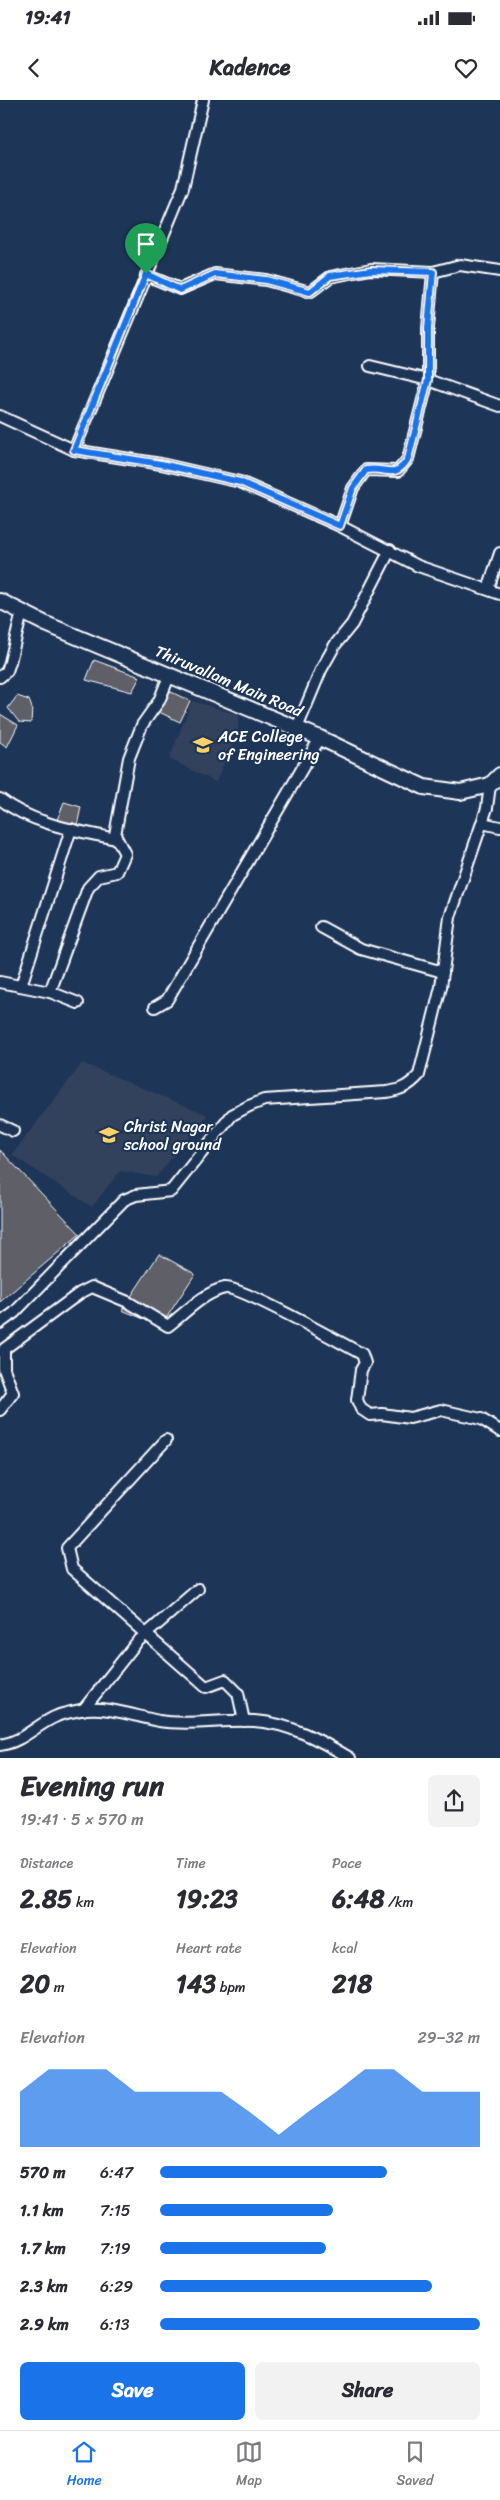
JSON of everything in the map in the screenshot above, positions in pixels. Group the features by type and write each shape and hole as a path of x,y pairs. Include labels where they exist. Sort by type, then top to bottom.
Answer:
{"main road":[{"name":"Thiruvallam Main Road","path":"0,601 320,738 424,787 460,792 490,785"},
{"path":"490,785 500,775"}],"street":[{"path":"74,450 183,188 203,100"},
{"path":"146,274 180,290 215,274 266,280 310,292 330,276 371,270 433,272 460,265 500,271"},
{"path":"340,526 353,488 366,470 398,471 408,459 428,380 428,328 433,272"},
{"path":"370,366 428,380 500,406"},
{"path":"0,416 74,450 161,464 240,482 340,526 418,566 500,594"},
{"path":"297,728 321,670 335,645 352,624 390,550"},
{"path":"488,589 500,553"},
{"path":"0,677 7,671 22,612"},
{"path":"50,992 88,888 99,876 117,872 124,857 124,851 116,839 123,787 134,741 146,717 159,701 170,674"},
{"path":"155,1007 167,1000 320,738"},
{"path":"0,1323 14,1313 124,1200 136,1195 171,1192 232,1115 264,1100 386,1092 400,1090 412,1083 419,1074 443,972 450,917 487,808 490,785"},
{"path":"0,799 17,811 71,829 116,839"},
{"path":"482,823 500,827"},
{"path":"21,986 71,829"},
{"path":"322,927 361,949 443,972"},
{"path":"0,982 50,992 78,1003"},
{"path":"0,1125 13,1131"},
{"path":"0,1410 13,1393 4,1369 4,1349 80,1293 92,1287 104,1291 168,1326 213,1292 227,1288 274,1307 362,1354 365,1363 361,1370 357,1400 361,1409 365,1412 410,1418 442,1410 481,1419 500,1430"},
{"path":"166,1440 67,1548 72,1569 206,1687 225,1680 238,1693 244,1721"},
{"path":"83,1710 131,1648 198,1588"},
{"path":"0,1745 25,1736 57,1716 83,1710 115,1712 185,1724 244,1721 287,1726 327,1744 350,1758"}],"shaded area":[{"name":"ACE College of Engineering","path":"192,701 239,715 238,731 216,782 169,759"},
{"name":"Christ Nagar school ground","path":"82,1063 208,1115 156,1177 120,1171 92,1207 12,1155"}],"building":[{"path":"94,660 140,677 132,692 86,680"},
{"path":"167,690 190,701 180,722 157,711"},
{"path":"17,696 29,700 32,708 31,723 19,722 8,708"},
{"path":"0,714 18,725 7,747 0,742"},
{"path":"64,802 81,807 77,826 57,820"},
{"path":"0,1150 80,1234 0,1302"},
{"path":"159,1254 195,1274 161,1326 122,1310"}],"place":[{"name":"ACE College of Engineering","path":"203,745"},
{"name":"Christ Nagar school ground","path":"109,1135"}],"route":[{"path":"371,270 433,272 428,328 428,380 408,459 403,467 398,471 390,472 374,469 366,470 353,488 340,526 240,482 161,464 74,450 146,274 180,290 215,274 266,280 310,292 330,276 371,270"}]}
